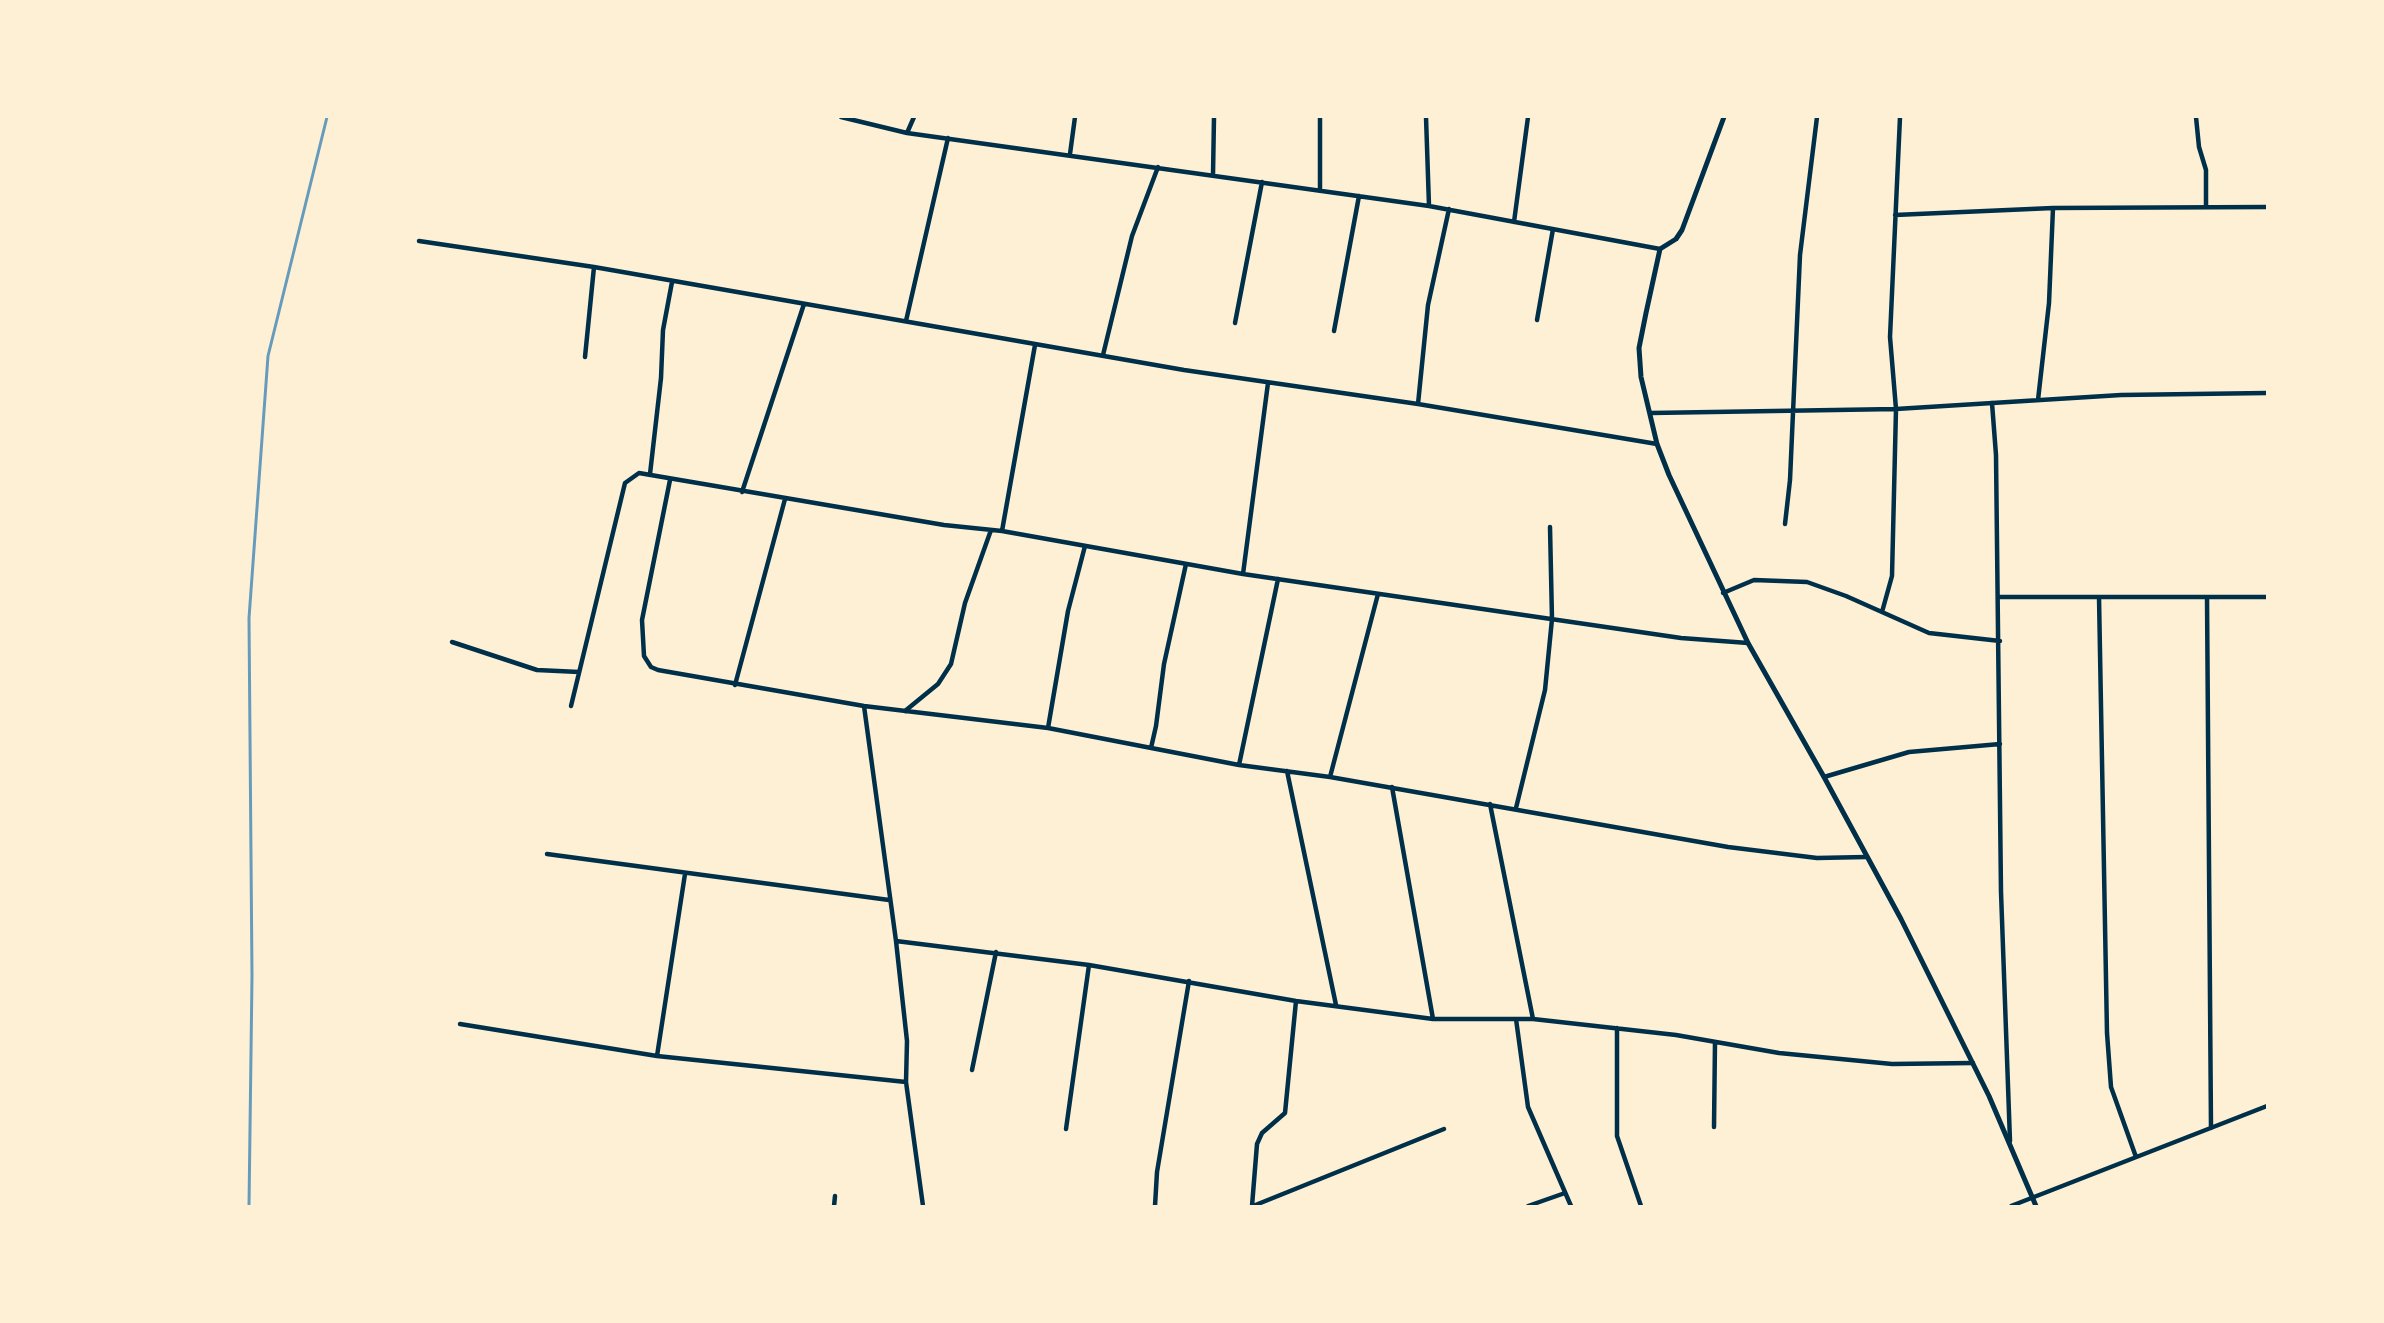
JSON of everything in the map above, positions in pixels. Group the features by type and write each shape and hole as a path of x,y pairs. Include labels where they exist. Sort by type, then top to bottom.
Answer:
{"street":[{"path":"841,117 908,133 1429,206 1660,249 1676,239 1682,230 1724,117"},
{"path":"908,133 914,117"},
{"path":"1070,154 1075,117"},
{"path":"1213,175 1214,117"},
{"path":"1320,117 1320,190"},
{"path":"1426,117 1429,206"},
{"path":"1514,222 1528,117"},
{"path":"1785,524 1790,480 1800,255 1816,117"},
{"path":"1881,612 1892,576 1896,409 1890,337 1900,117"},
{"path":"2196,117 2199,147 2206,170 2206,207"},
{"path":"906,321 948,138"},
{"path":"1103,355 1132,236 1158,167"},
{"path":"1235,323 1262,182"},
{"path":"1334,331 1359,196"},
{"path":"1895,215 2053,208 2267,207"},
{"path":"2038,400 2049,303 2053,208"},
{"path":"1418,404 1428,305 1449,210"},
{"path":"1536,320 1552,229"},
{"path":"419,242 594,267 1035,345 1268,383 1418,404 1658,444"},
{"path":"1660,249 1640,348 1641,377 1658,444 1723,593 1748,643 1824,777 1973,1063 2010,1141 2036,1206"},
{"path":"585,357 594,267"},
{"path":"650,474 661,378 663,330 672,282"},
{"path":"742,492 804,304"},
{"path":"1002,531 1035,345"},
{"path":"1243,574 1268,383"},
{"path":"1651,413 1896,409 2121,395 2267,393"},
{"path":"1992,403 1996,455 2000,641 2001,892 2010,1141"},
{"path":"571,706 625,483 633,475 650,474 670,480 945,525 1002,531 1243,574 1681,639 1748,643"},
{"path":"670,480 642,620 644,656 651,667 658,670 864,706 1048,728 1239,765 1392,787 1728,847 1817,858 1866,856"},
{"path":"735,685 785,499"},
{"path":"1516,808 1545,690 1552,620 1550,527"},
{"path":"905,711 938,684 951,664 965,603 991,530"},
{"path":"1048,728 1068,611 1085,546"},
{"path":"1151,748 1164,664 1186,564"},
{"path":"1239,765 1278,579"},
{"path":"1723,593 1754,580 1807,582 1929,633 2000,641"},
{"path":"1330,777 1378,594"},
{"path":"1999,597 2267,597"},
{"path":"2099,597 2107,1033 2111,1087 2136,1157"},
{"path":"2206,597 2211,1128"},
{"path":"452,642 537,670 579,672"},
{"path":"864,706 896,941 907,1041 906,1082 923,1206"},
{"path":"1824,777 1909,752 2000,744"},
{"path":"1287,771 1336,1005"},
{"path":"1392,787 1433,1019"},
{"path":"1490,804 1533,1019"},
{"path":"547,854 889,900"},
{"path":"657,1056 685,874"},
{"path":"896,941 1089,965 1189,981 1296,1002 1336,1005 1433,1019 1533,1019 1617,1028 1779,1053 1892,1064 1973,1063"},
{"path":"972,1070 996,952"},
{"path":"1066,1129 1089,965"},
{"path":"1155,1206 1156,1172 1189,981"},
{"path":"1296,1002 1285,1113 1262,1133 1257,1144 1252,1206 1444,1129"},
{"path":"1516,1019 1528,1107 1571,1206"},
{"path":"460,1024 657,1056 906,1082"},
{"path":"1617,1028 1617,1136 1641,1206"},
{"path":"1714,1127 1715,1042"},
{"path":"2011,1206 2267,1106"},
{"path":"1528,1206 1565,1193"},
{"path":"834,1206 835,1196"}],"waterway":[{"path":"249,1206 252,976 249,618 268,356 327,117"}]}
